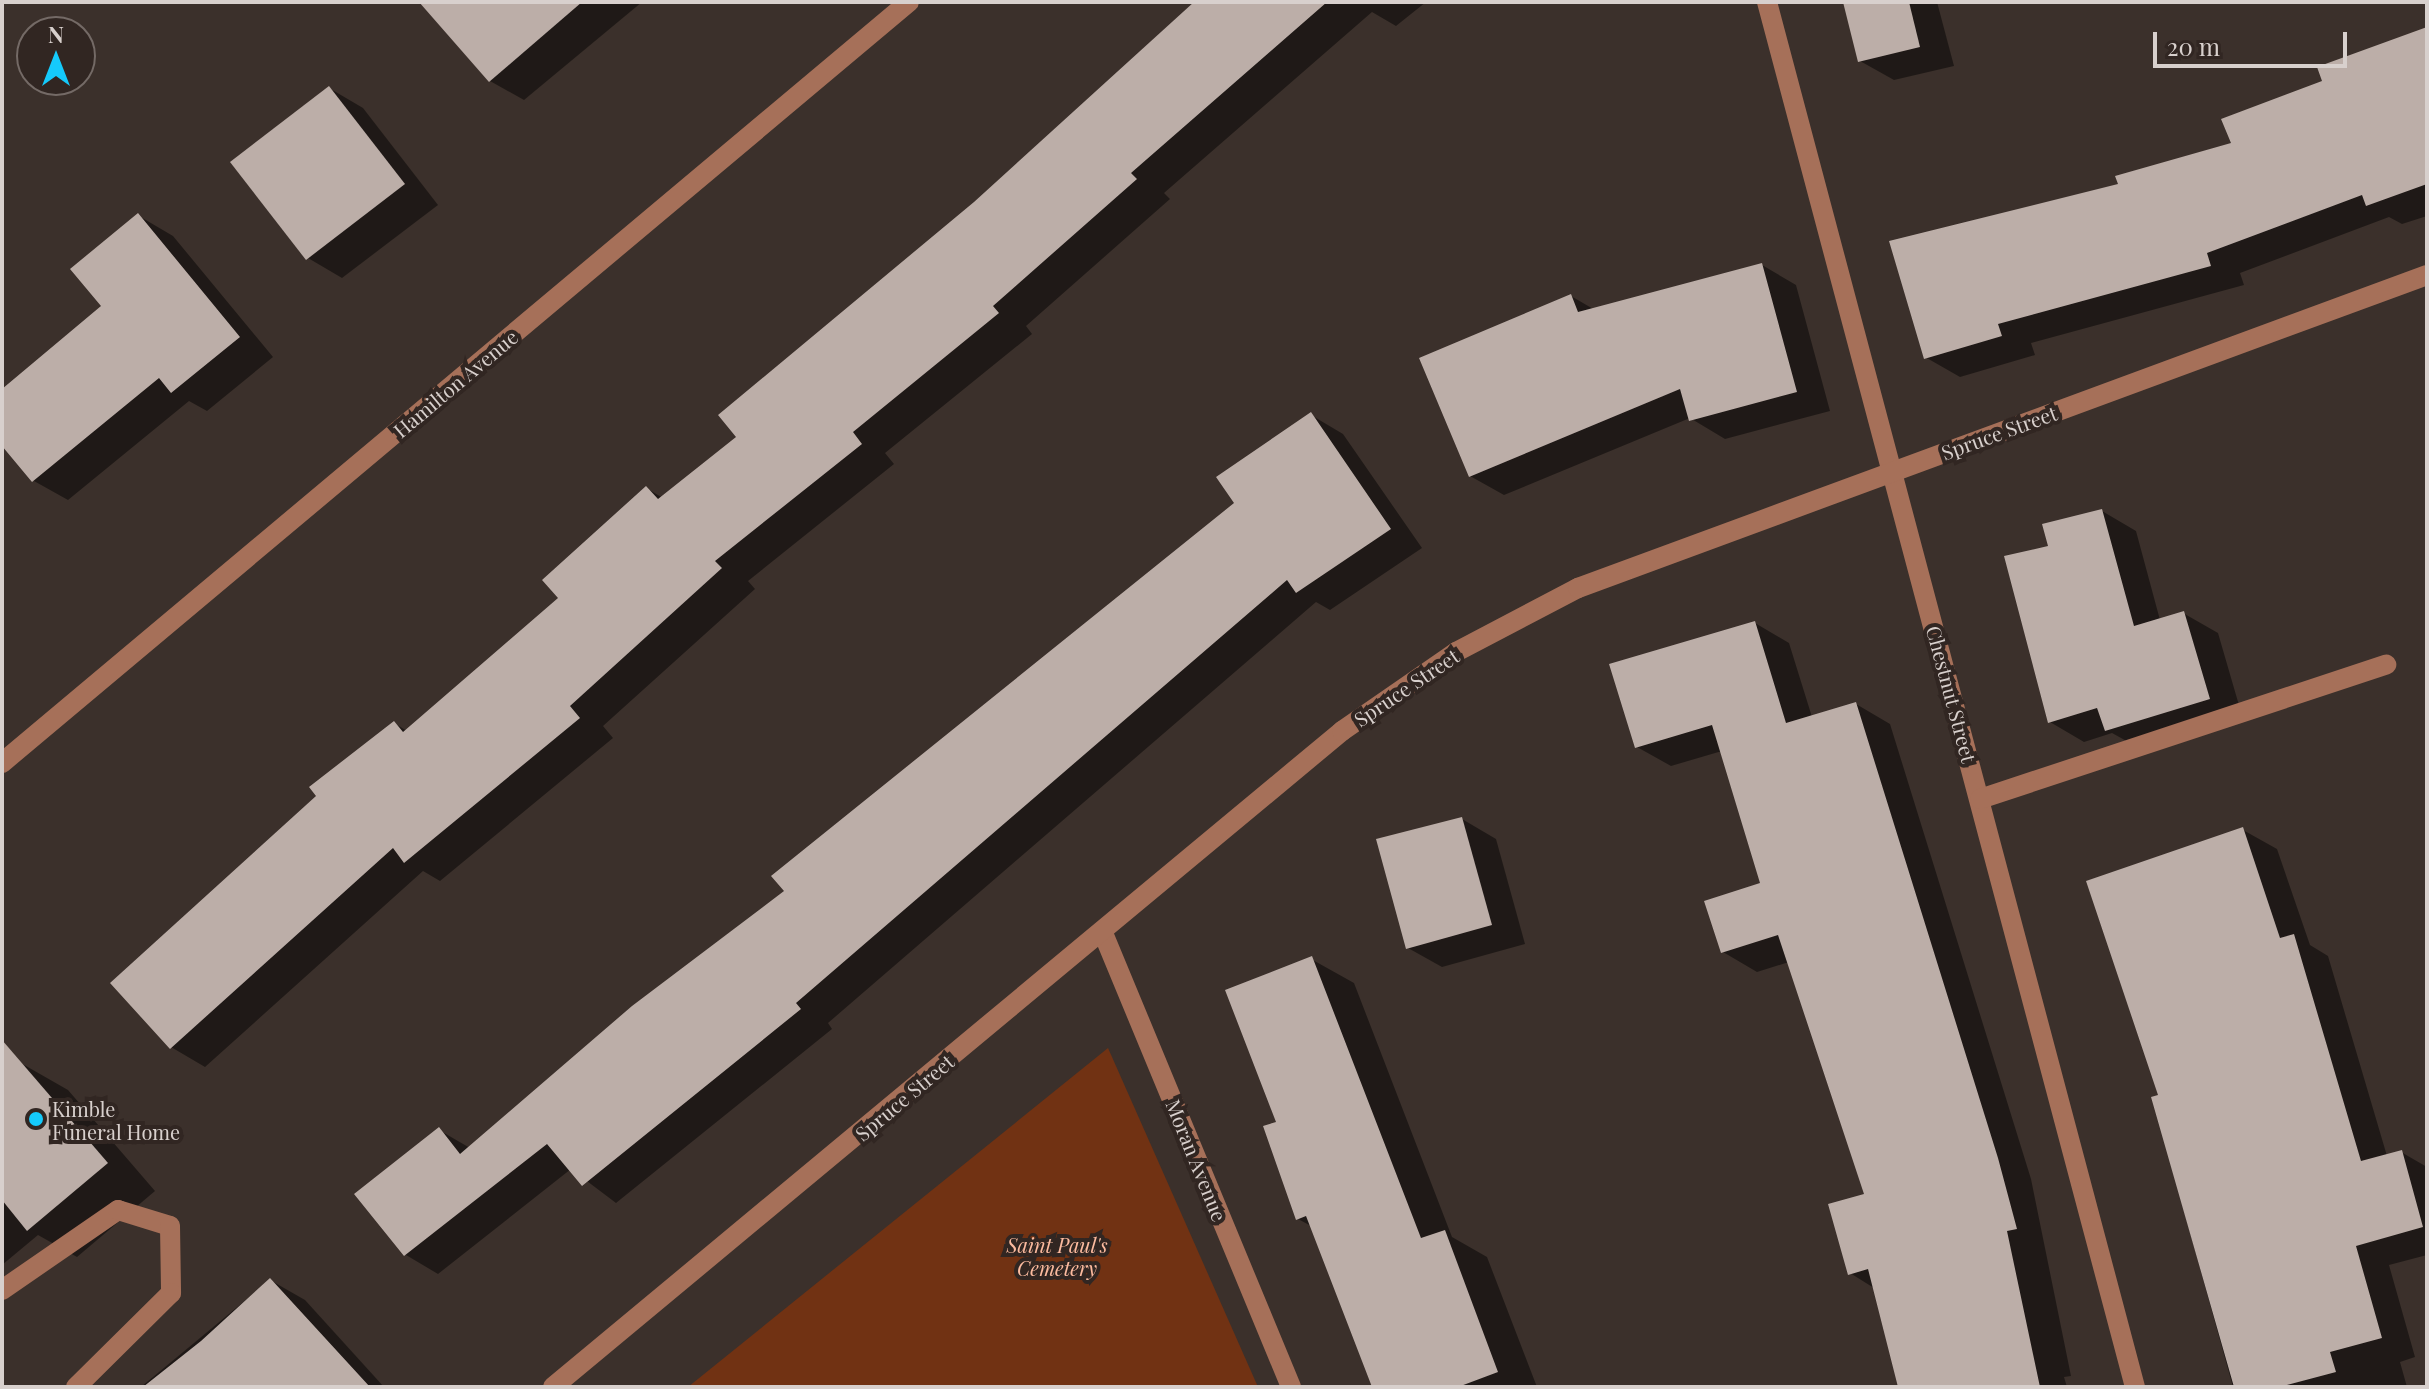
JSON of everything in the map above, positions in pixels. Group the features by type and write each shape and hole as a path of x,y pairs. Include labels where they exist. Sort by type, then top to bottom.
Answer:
{"street":[{"name":"Hamilton Avenue","path":"2,763 909,2"},
{"name":"Chestnut Street","path":"1767,2 2135,1387"},
{"name":"Spruce Street","path":"563,1383 1342,731 1456,652 1578,588 2427,275"},
{"path":"1980,799 2386,665"},
{"name":"Moran Avenue","path":"1103,933 1291,1387"},
{"path":"2,1290 118,1210 170,1226 171,1293 76,1387"}],"green space":[{"name":"Saint Paul's Cemetery","path":"1108,1048 1258,1387 688,1387"}],"building":[{"path":"419,2 582,2 489,82"},
{"path":"1194,2 1327,2 1131,173 1137,179 993,306 999,313 853,432 862,444 715,561 722,568 570,706 580,718 404,863 393,848 170,1049 110,983 316,796 309,787 394,721 403,732 558,598 542,580 646,486 658,499 736,437 718,415 974,202"},
{"path":"1843,2 1909,2 1920,47 1858,62"},
{"path":"2427,27 2427,184 2366,206 2362,195 2207,253 2211,266 1998,324 2002,336 1924,359 1889,241 2118,184 2115,176 2231,143 2221,119 2322,81 2317,67"},
{"path":"329,86 405,184 306,260 230,162"},
{"path":"138,213 240,337 171,393 159,378 32,482 2,446 2,389 101,306 70,269"},
{"path":"1762,263 1797,392 1689,421 1680,389 1469,477 1419,358 1571,294 1578,312"},
{"path":"1311,412 1391,529 1296,593 1287,580 796,1003 801,1009 582,1186 547,1144 404,1256 354,1194 439,1127 460,1154 632,1006 784,891 771,876 1234,503 1216,477"},
{"path":"2102,509 2134,626 2184,611 2210,699 2105,731 2097,708 2048,723 2004,556 2048,546 2042,524"},
{"path":"1755,621 1786,723 1856,702 1998,1158 2017,1229 2007,1231 2040,1387 1898,1387 1868,1269 1848,1275 1828,1204 1864,1194 1778,935 1721,953 1704,901 1760,883 1712,725 1635,748 1609,664"},
{"path":"1462,817 1492,925 1406,949 1376,839"},
{"path":"2243,827 2280,938 2294,934 2361,1161 2402,1150 2423,1227 2356,1246 2382,1338 2330,1352 2336,1372 2279,1387 2234,1387 2151,1097 2158,1095 2086,881"},
{"path":"1312,956 1421,1238 1445,1230 1498,1372 1458,1387 1372,1387 1306,1216 1296,1220 1263,1126 1276,1122 1225,990"},
{"name":"Kimble Funeral Home","path":"2,1040 108,1163 27,1231 2,1200"},
{"path":"270,1278 370,1387 143,1387 201,1341"}],"place":[{"name":"Kimble Funeral Home","path":"36,1119"}]}
